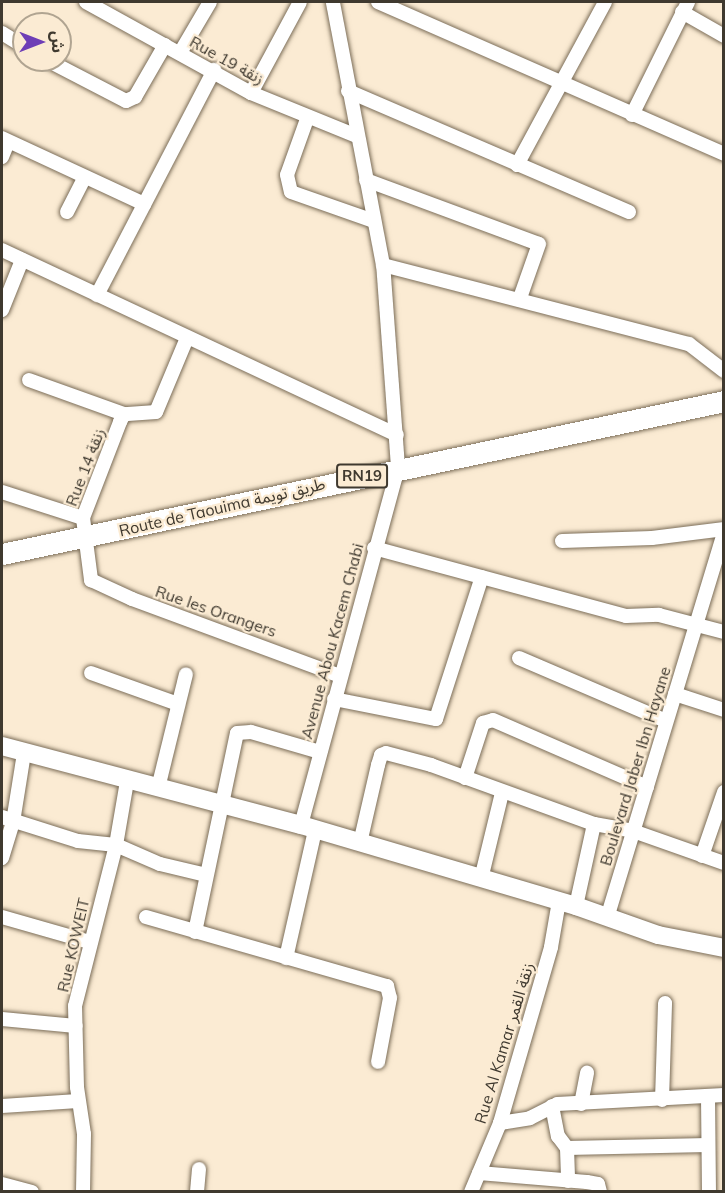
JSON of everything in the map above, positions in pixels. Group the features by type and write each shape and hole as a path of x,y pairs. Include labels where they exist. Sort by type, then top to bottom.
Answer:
{"main road":[{"name":"Route de Taouima طريق تويمة","path":"2,554 84,528 723,401"}],"street":[{"name":"Rue 19 زنقة","path":"86,2 110,8 165,45 214,70 251,93 307,119 357,136"},
{"path":"180,53 210,2"},
{"path":"251,93 300,2"},
{"name":"Avenue Abou Kacem Chabi","path":"286,958 320,752 374,548 399,467 383,264 348,91 333,2"},
{"path":"378,2 723,154"},
{"path":"517,165 560,81 605,2"},
{"path":"632,115 685,7 723,36"},
{"path":"69,72 121,100 135,97 165,45"},
{"path":"97,295 214,70"},
{"path":"348,91 629,213"},
{"path":"307,119 287,175 291,192 374,221"},
{"path":"2,157 5,140 47,162 144,204"},
{"path":"67,212 84,178"},
{"path":"366,180 539,244 520,298"},
{"path":"2,250 398,435"},
{"path":"2,310 22,260"},
{"path":"383,264 689,344 723,371"},
{"name":"Rue 14 زنقة","path":"84,528 124,414 156,412 187,338"},
{"path":"29,381 124,414"},
{"path":"2,492 84,528"},
{"name":"Rue les Orangers","path":"84,528 91,580 132,599 340,675"},
{"path":"561,541 652,538 723,530"},
{"name":"Boulevard Jaber Ibn Hayane","path":"607,918 695,623 719,565 723,530"},
{"path":"374,548 626,616 659,615 723,632"},
{"path":"334,699 434,720 440,714 482,577"},
{"path":"519,658 666,721"},
{"path":"91,673 178,704"},
{"path":"158,788 186,674"},
{"path":"675,694 723,710"},
{"path":"465,778 483,723 493,720 647,787"},
{"path":"195,932 236,736 241,731 251,732 320,752"},
{"path":"2,746 127,781 308,827 568,903 679,941 723,948"},
{"path":"2,858 7,820 24,753"},
{"path":"360,843 378,765 382,754 391,754 594,824 633,831 723,863"},
{"name":"Rue KOWEIT","path":"83,1191 84,1134 78,1101 75,1006 116,845 127,781"},
{"path":"702,856 723,792"},
{"path":"481,879 502,793"},
{"path":"7,820 78,840 116,845 160,864 206,875"},
{"name":"Rue Al Kamar زنقة القمر","path":"471,1191 488,1143 500,1123 551,947 594,824"},
{"path":"2,917 90,942"},
{"path":"146,917 389,987 378,1062"},
{"path":"662,1100 665,1003"},
{"path":"2,1019 76,1026"},
{"path":"581,1104 587,1073"},
{"path":"500,1123 530,1118 552,1106 723,1095"},
{"path":"708,1096 710,1191"},
{"path":"2,1106 78,1101"},
{"path":"552,1106 558,1136 567,1148 568,1181"},
{"path":"567,1148 723,1141"},
{"path":"197,1191 199,1168"},
{"path":"479,1173 597,1184 600,1191"},
{"path":"2,1184 32,1191"}]}
